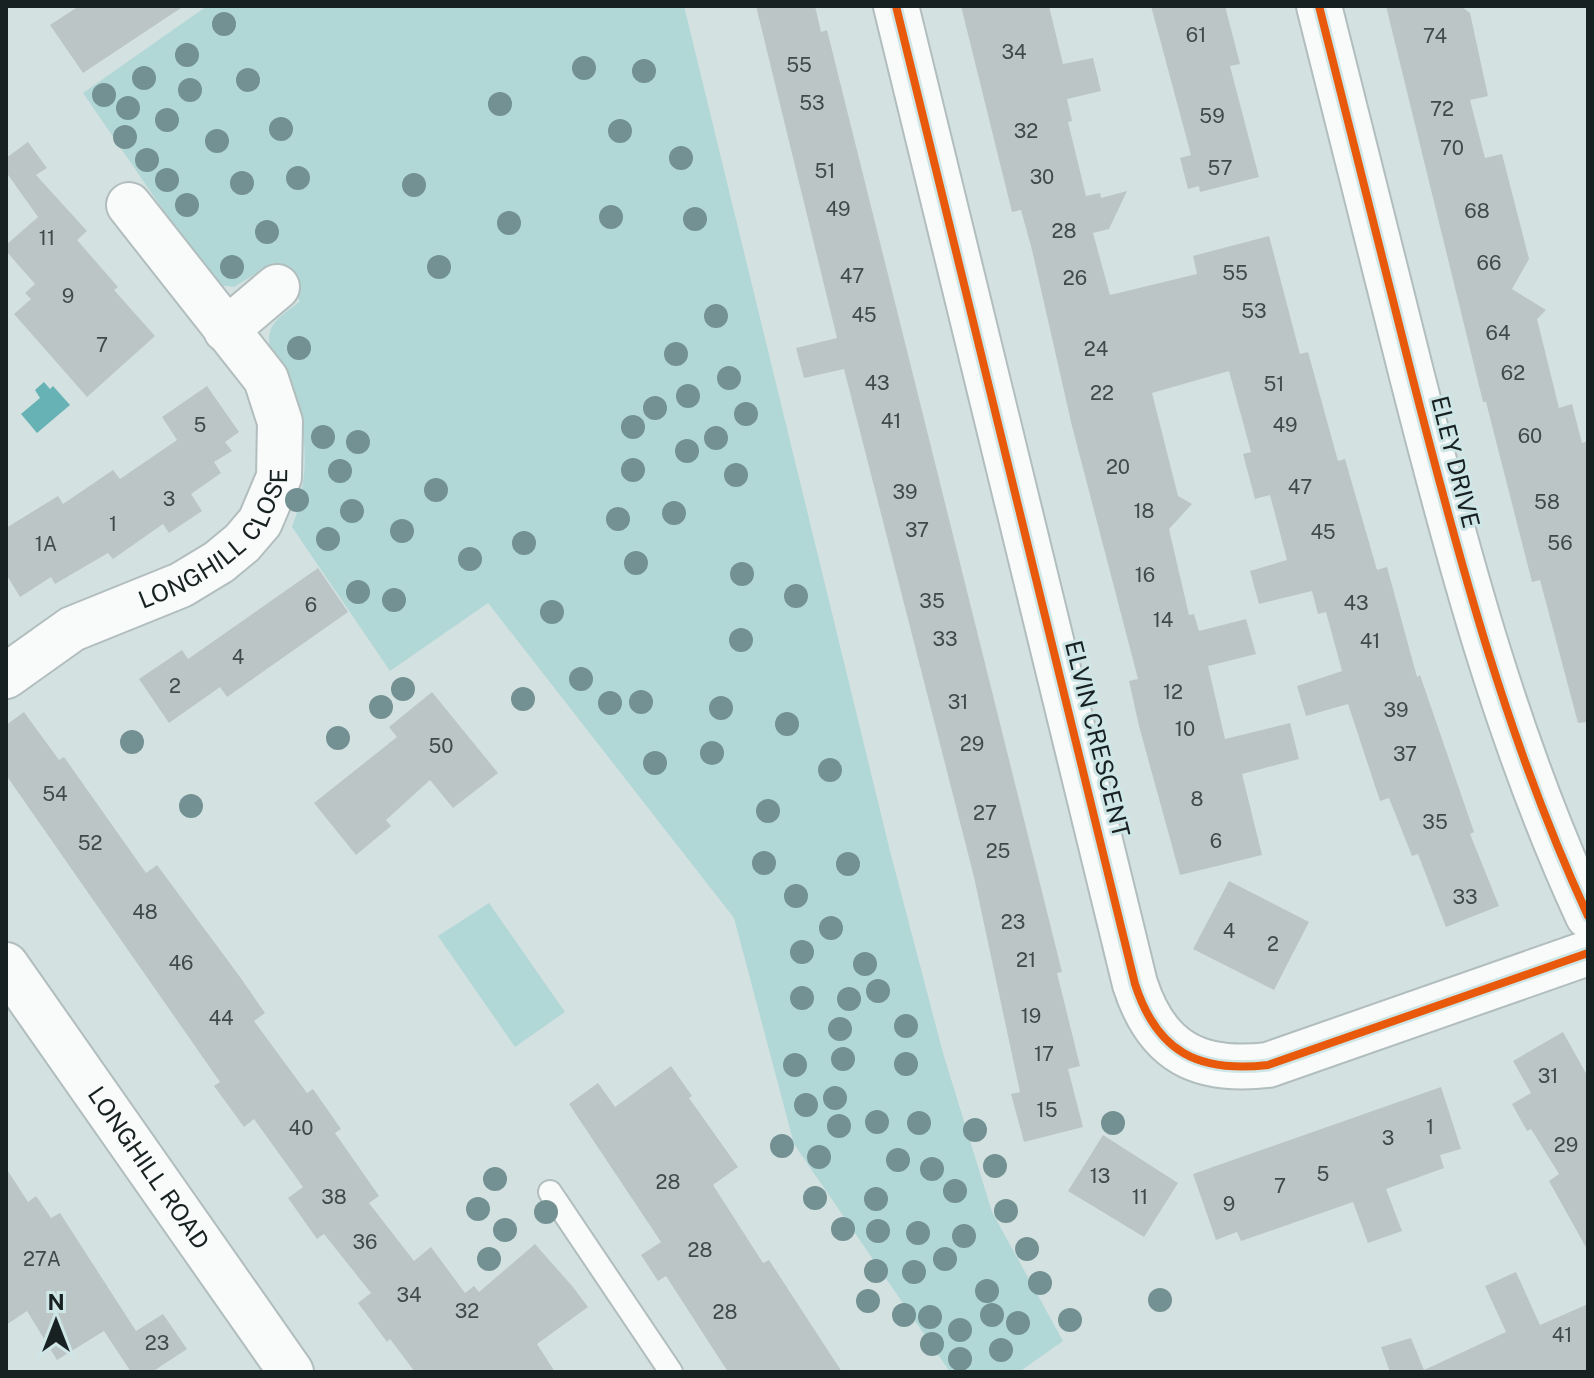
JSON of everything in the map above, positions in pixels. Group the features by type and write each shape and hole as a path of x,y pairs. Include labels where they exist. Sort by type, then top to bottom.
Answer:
{"street":[{"name":"ELVIN CRESCENT","path":"896,6 1135,984 1152,1025 1168,1043 1195,1060 1235,1068 1268,1065 1588,953"},
{"name":"ELEY DRIVE","path":"1319,6 1457,556 1521,753 1554,842 1588,916"},
{"name":"LONGHILL CLOSE","path":"6,676 72,629 201,575 242,543 260,522 281,463 280,422 266,379 129,205"},
{"path":"226,330 277,287"},
{"name":"LONGHILL ROAD","path":"6,965 291,1372"}],"lane":[{"path":"550,1192 671,1372"}],"shaded area":[{"path":"207,6 684,6 890,851 943,1053 992,1212 1063,1341 1019,1372 950,1372 794,1144 734,918 488,603 390,671 292,527 303,482 305,451 296,406 274,360 269,341 275,323 300,301 273,263 234,287 219,285 205,271 83,93"},
{"path":"489,903 565,1012 515,1047 438,936"}],"water":[{"path":"44,382 50,389 53,386 70,405 37,433 21,414 40,398 35,390"}],"building":[{"path":"79,6 184,6 83,73 50,25"},
{"path":"756,6 815,6 821,32 827,30 1062,972 1057,973 1080,1066 1068,1069 1083,1127 1024,1142 1011,1094 1020,1092 974,877 844,369 804,378 796,348 837,338"},
{"path":"961,6 1049,6 1063,64 1093,58 1101,91 1067,99 1072,121 1068,122 1086,196 1100,193 1101,198 1127,191 1109,229 1093,233 1110,295 1197,274 1193,256 1269,236 1300,354 1308,352 1338,461 1345,459 1377,570 1387,567 1417,677 1420,675 1474,832 1470,834 1499,906 1446,927 1418,854 1412,856 1389,798 1380,801 1348,704 1306,716 1297,686 1342,671 1326,612 1318,614 1312,591 1259,604 1250,571 1287,560 1270,495 1255,499 1243,454 1251,452 1229,371 1152,393 1178,496 1192,504 1169,529 1189,615 1194,614 1199,631 1246,619 1256,654 1208,666 1225,739 1290,723 1299,759 1242,774 1262,855 1180,875 1139,726 1129,681 1138,679 1072,426 1032,250 1021,210 1012,212"},
{"path":"1151,6 1225,6 1240,64 1230,66 1259,177 1200,192 1199,186 1188,189 1180,158 1191,155"},
{"path":"1386,6 1461,6 1470,13 1488,96 1470,100 1485,158 1502,154 1529,259 1512,289 1546,310 1537,319 1559,408 1572,404 1582,443 1588,441 1588,722 1578,723 1540,580 1532,582 1486,402 1483,402"},
{"path":"28,142 47,168 36,175 87,231 77,240 118,287 114,290 155,336 87,397 14,314 31,299 25,293 35,284 6,251 6,245 38,217 6,172 6,158"},
{"path":"207,386 239,432 225,442 232,451 214,462 221,473 191,494 202,511 169,533 163,524 113,559 108,553 55,584 51,577 20,597 6,574 6,528 58,496 63,504 113,470 120,479 177,440 162,417"},
{"path":"318,568 348,612 227,697 220,687 169,723 139,679 182,650 188,659"},
{"path":"432,692 498,773 453,808 430,780 386,820 391,826 356,855 314,803 397,737 389,727"},
{"path":"24,712 59,760 64,757 146,873 157,865 240,977 265,1013 254,1021 307,1093 313,1089 341,1129 335,1133 379,1196 369,1203 414,1261 431,1247 465,1293 474,1286 479,1292 535,1244 573,1287 588,1307 537,1344 555,1372 415,1372 390,1339 387,1342 358,1303 371,1293 324,1234 317,1239 288,1198 303,1187 254,1119 244,1127 214,1086 220,1082 6,775 6,725"},
{"path":"1229,881 1309,922 1274,990 1193,949"},
{"path":"1563,1032 1588,1077 1588,1251 1549,1181 1559,1174 1531,1129 1527,1131 1512,1104 1531,1093 1513,1061"},
{"path":"671,1066 692,1096 689,1098 738,1167 713,1185 763,1263 769,1260 842,1372 728,1372 666,1276 658,1281 641,1255 661,1242 569,1104 598,1083 615,1107"},
{"path":"1441,1087 1461,1149 1440,1155 1444,1168 1386,1189 1402,1231 1368,1243 1353,1202 1241,1241 1237,1232 1216,1240 1193,1174"},
{"path":"1103,1135 1178,1183 1144,1237 1068,1191"},
{"path":"6,1168 28,1202 36,1196 51,1218 60,1213 136,1331 163,1314 187,1349 152,1372 131,1372 104,1331 57,1360 27,1311 6,1325"},
{"path":"1516,1272 1540,1325 1588,1304 1588,1372 1390,1372 1381,1347 1411,1338 1424,1370 1506,1332 1485,1286"}],"cycle path":[{"path":"896,6 1135,984 1155,1026 1168,1042 1201,1061 1243,1067 1268,1065 1588,953"},
{"path":"1319,6 1467,582 1533,785 1588,916"}]}
